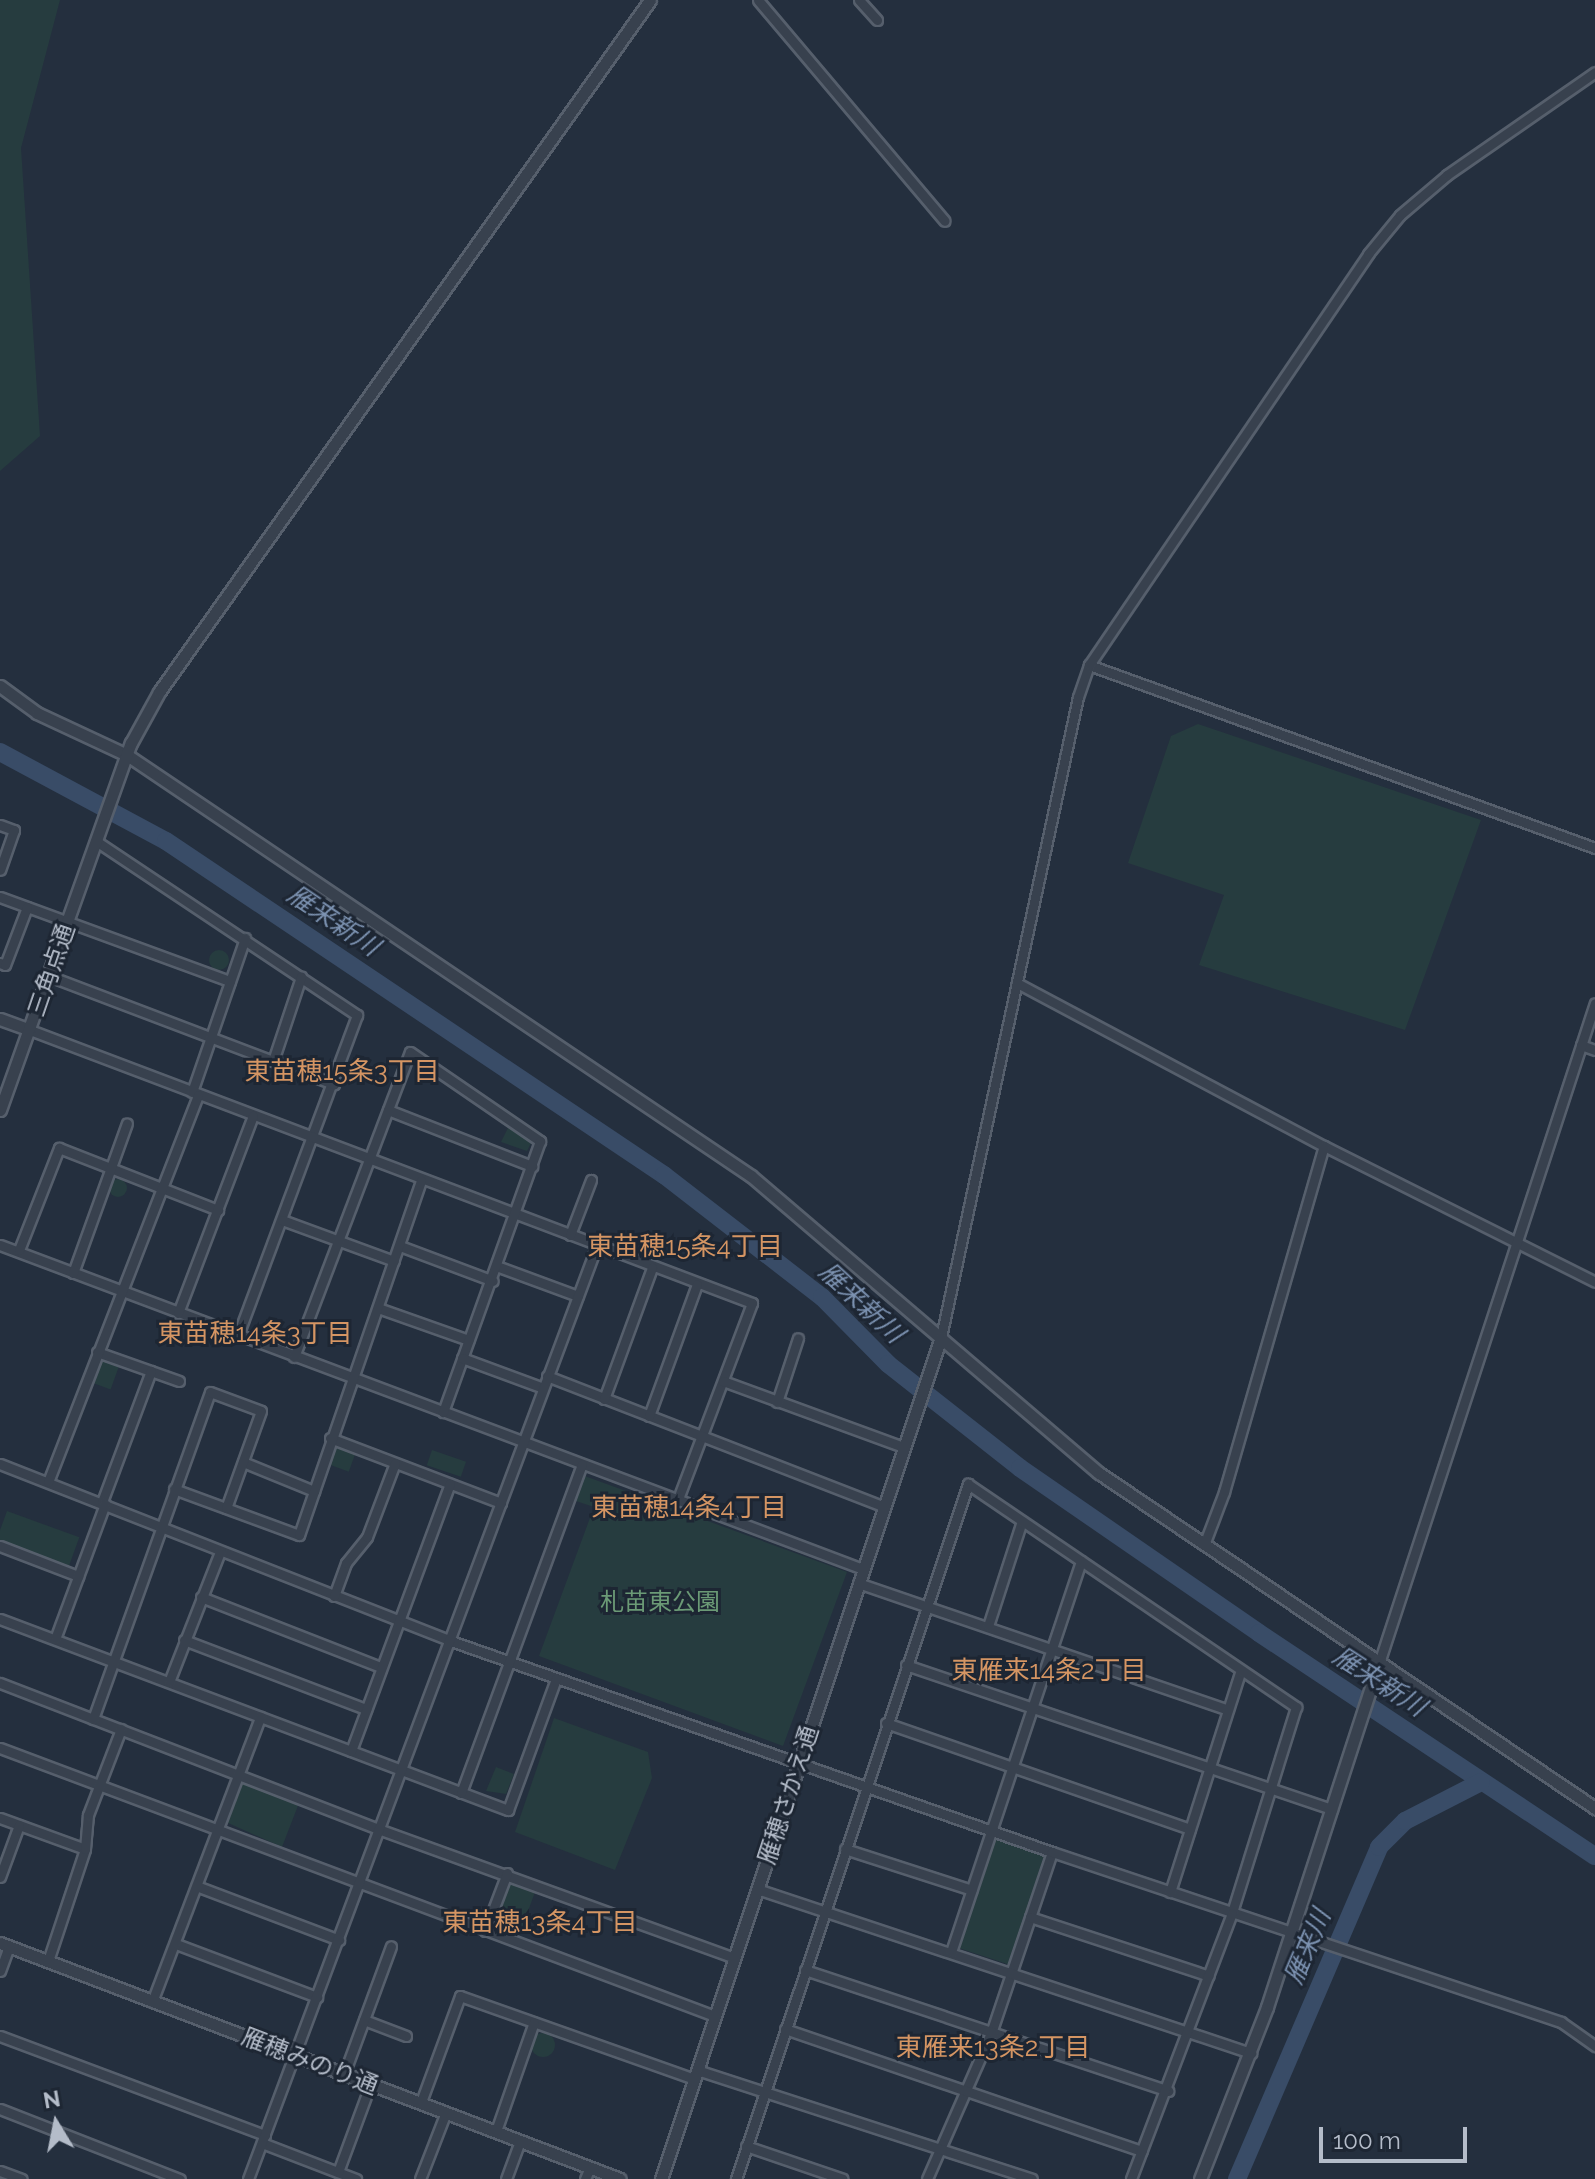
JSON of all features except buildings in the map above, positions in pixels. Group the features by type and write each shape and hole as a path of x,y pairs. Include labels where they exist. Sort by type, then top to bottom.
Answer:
{"street":[{"path":"127,755 193,639 650,0"},
{"path":"758,0 945,221"},
{"path":"859,0 877,20"},
{"path":"941,1337 1078,697 1089,665 1368,254 1400,215 1447,175 1595,72"},
{"path":"1089,665 1595,848"},
{"path":"0,686 37,713 127,755 751,1176 1099,1473 1595,1808"},
{"name":"三角点通","path":"1,1103 30,1030 127,755"},
{"path":"0,825 14,830 0,870"},
{"path":"96,841 357,1015 334,1084 238,1335"},
{"path":"0,897 230,981"},
{"path":"0,963 5,965 27,907"},
{"path":"48,1482 124,1289 195,1094 210,1037 245,938"},
{"path":"49,976 334,1084"},
{"path":"273,1061 301,977"},
{"path":"1017,983 1324,1146 1595,1282"},
{"path":"1200,2179 1251,2053 1292,1933 1514,1241 1595,1003"},
{"path":"0,1019 652,1268 752,1303 677,1501"},
{"path":"1581,1045 1595,1050"},
{"path":"294,1357 410,1052 540,1141 499,1267 443,1412"},
{"path":"388,1110 532,1166"},
{"path":"178,1313 253,1116"},
{"path":"73,1273 127,1123"},
{"path":"1204,1545 1224,1492 1324,1146"},
{"path":"19,1250 59,1148 111,1167 159,1190 218,1210"},
{"path":"174,1489 299,1535 421,1180"},
{"path":"570,1235 591,1180"},
{"path":"282,1220 394,1261"},
{"path":"0,1245 863,1569"},
{"path":"248,2179 404,1772 522,1440 597,1245"},
{"path":"400,1246 493,1281"},
{"path":"499,1267 578,1296"},
{"path":"604,1399 652,1268"},
{"path":"649,1416 697,1284"},
{"path":"378,1308 469,1340"},
{"name":"雁穂さかえ通","path":"661,2179 941,1337"},
{"path":"777,1402 798,1338"},
{"path":"97,1352 179,1381"},
{"path":"462,1358 543,1388"},
{"path":"55,1639 151,1371"},
{"path":"547,1376 884,1507"},
{"path":"723,1381 903,1447"},
{"path":"93,1719 210,1392 261,1411 226,1508"},
{"path":"330,1438 501,1503"},
{"path":"243,1462 314,1491"},
{"path":"334,1596 346,1563 367,1537 395,1463"},
{"path":"0,1464 451,1641 865,1788 1561,2022 1595,2046"},
{"path":"461,1793 582,1465"},
{"path":"351,1751 450,1484"},
{"path":"736,2179 925,1605 968,1484 1240,1673 1296,1707 1232,1913 1168,2091 1131,2179"},
{"path":"988,1626 1022,1521"},
{"path":"0,1546 78,1576"},
{"path":"169,1682 220,1552"},
{"path":"951,1952 1035,1708 1081,1561"},
{"path":"858,1583 1228,1710"},
{"path":"201,1597 381,1667"},
{"path":"0,1619 508,1810 556,1679"},
{"path":"184,1640 366,1709"},
{"path":"906,1665 1332,1809"},
{"path":"1170,1892 1240,1673"},
{"path":"0,1683 381,1830 507,1873 734,1958"},
{"path":"152,2002 199,1887 216,1832 260,1717"},
{"path":"886,1723 1190,1829"},
{"path":"48,1961 85,1849 88,1815 121,1729"},
{"path":"0,1748 216,1832 715,2016"},
{"path":"0,1818 85,1849"},
{"path":"0,1877 19,1825"},
{"path":"845,1849 972,1890"},
{"path":"927,2179 991,2033 1052,1852"},
{"path":"485,1931 507,1873"},
{"path":"199,1887 339,1940"},
{"path":"757,1889 1251,2053"},
{"path":"1030,1917 1209,1976"},
{"path":"0,1971 5,1944"},
{"name":"雁穂みのり通","path":"5,1944 496,2131 587,2173 620,2179"},
{"path":"176,1944 317,1997"},
{"path":"344,2074 391,1946"},
{"path":"805,1970 1168,2091"},
{"path":"421,2102 460,1996 696,2075 764,2093 1032,2179"},
{"path":"364,2020 406,2036"},
{"path":"496,2131 534,2022"},
{"path":"785,2029 1142,2151"},
{"path":"0,2036 263,2139 356,2179"},
{"path":"338,2172 371,2083"},
{"path":"0,2109 180,2179"},
{"path":"420,2179 446,2112"},
{"path":"506,2179 520,2141"},
{"path":"746,2146 843,2179"},
{"path":"0,2171 22,2179"}],"green space":[{"path":"0,0 60,0 21,148 40,436 0,471"},
{"path":"1198,724 1481,820 1405,1030 1199,965 1224,895 1128,863 1171,736"},
{"path":"215,950 223,950 229,960 223,970 215,970 209,964 209,956"},
{"path":"509,1126 531,1143 527,1151 501,1142"},
{"path":"118,1179 127,1188 118,1197 109,1188"},
{"path":"100,1360 119,1367 111,1389 92,1383"},
{"path":"334,1445 356,1453 349,1472 327,1464"},
{"path":"432,1450 466,1462 461,1477 427,1465"},
{"name":"札苗東公園","path":"582,1475 847,1572 783,1746 539,1656 594,1507 573,1500"},
{"path":"7,1511 79,1537 68,1567 0,1543 0,1530"},
{"path":"554,1718 648,1752 652,1778 615,1870 515,1832"},
{"path":"496,1767 514,1774 506,1794 486,1791"},
{"path":"245,1782 299,1803 282,1847 226,1822 239,1784"},
{"path":"995,1839 1044,1855 1009,1964 959,1948"},
{"path":"511,1883 535,1892 519,1936 493,1922"},
{"path":"543,2033 551,2037 555,2045 551,2053 543,2057 535,2053 531,2045 535,2037"}],"waterway":[{"name":"雁来新川","path":"0,752 166,841 664,1175 822,1297 888,1364 1020,1468 1259,1633 1595,1856"},
{"name":"雁来川","path":"1237,2179 1379,1847 1405,1821 1481,1782"}],"district":[{"name":"東苗穂15条3丁目","path":"342,1072"},
{"name":"東苗穂15条4丁目","path":"685,1247"},
{"name":"東苗穂14条3丁目","path":"255,1334"},
{"name":"東苗穂14条4丁目","path":"689,1508"},
{"name":"東雁来14条2丁目","path":"1049,1671"},
{"name":"東苗穂13条4丁目","path":"540,1923"},
{"name":"東雁来13条2丁目","path":"993,2048"}]}
